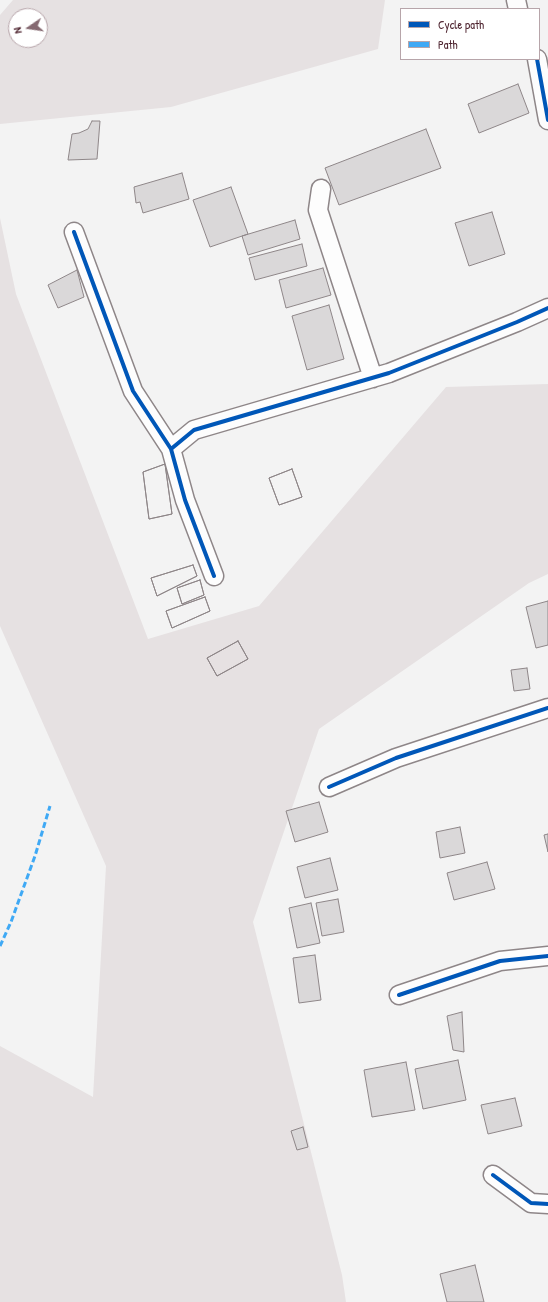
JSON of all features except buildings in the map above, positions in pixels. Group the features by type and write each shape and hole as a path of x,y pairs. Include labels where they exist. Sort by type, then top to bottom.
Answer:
{"street":[{"path":"537,60 548,120"},
{"path":"321,189 318,210 373,378"},
{"path":"74,232 133,391 171,449 185,500 214,576"},
{"path":"171,449 194,430 389,373 517,322 548,308"},
{"path":"329,787 396,758 548,708"},
{"path":"399,995 500,961 548,956"},
{"path":"493,1175 531,1203 548,1204"}],"shaded area":[{"path":"13,0 385,0 378,49 171,107 0,124 0,15"},
{"path":"0,218 16,294 148,639 259,606 446,387 548,384 548,574 529,583 319,729 253,922 342,1275 346,1302 0,1302 0,1046 93,1097 106,866 0,626"}],"marked path":[{"path":"0,946 11,922 35,856 50,806"}],"cycle path":[{"path":"537,60 548,120"},
{"path":"74,232 133,391 171,449"},
{"path":"214,576 185,500 171,449 194,430 389,373 517,322 548,308"},
{"path":"329,787 396,758 548,708"},
{"path":"399,995 500,961 548,956"},
{"path":"493,1175 531,1203 548,1204"}]}
